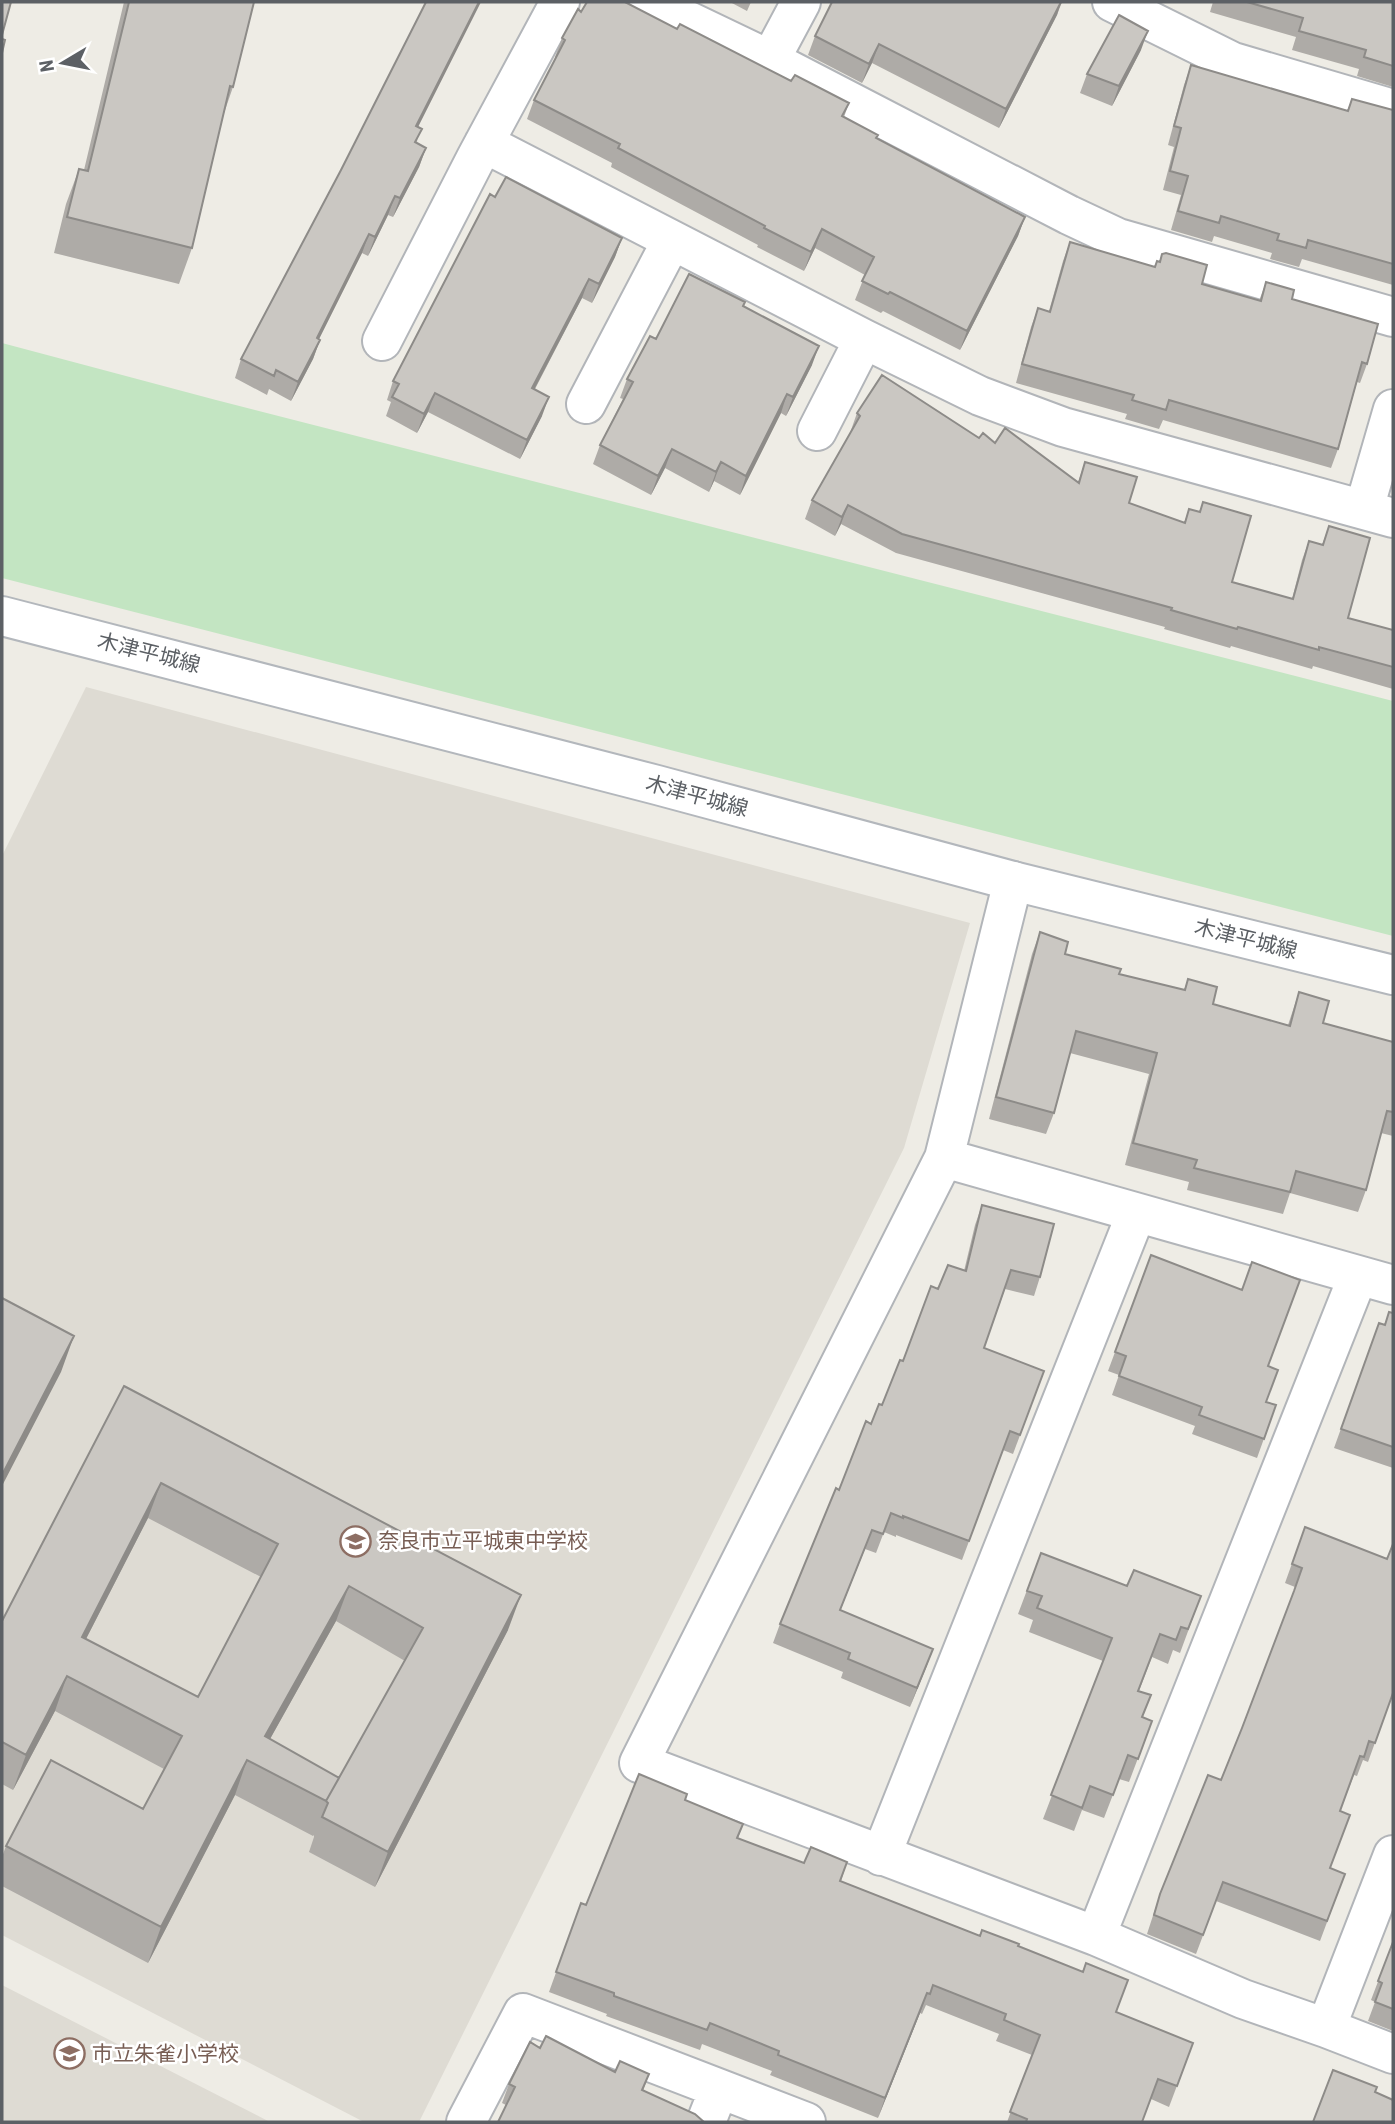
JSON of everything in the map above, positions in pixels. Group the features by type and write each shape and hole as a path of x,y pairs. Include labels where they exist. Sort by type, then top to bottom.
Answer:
{"street":[{"path":"382,341 560,2"},
{"path":"649,2 770,60 1069,215 1118,237 1393,317"},
{"path":"770,60 801,2"},
{"path":"1112,2 1233,62 1393,109"},
{"path":"484,143 980,396 1063,427 1379,513 1393,409"},
{"path":"586,404 672,240"},
{"path":"817,431 864,339"},
{"name":"木津平城線","path":"2,615 644,781 1013,881 1393,975"},
{"path":"1013,881 944,1158 639,1763 881,1857 1096,1936 1243,1999 1393,2054"},
{"path":"944,1158 1375,1280 1096,1936"},
{"path":"881,1857 1136,1214"},
{"path":"1326,2028 1393,1855"},
{"path":"466,2122 523,2013 712,2105 806,2122"}],"shaded area":[{"name":"奈良市立平城東中学校","path":"86,687 970,923 904,1148 419,2122 364,2122 2,1935 2,856"},
{"name":"市立朱雀小学校","path":"2,1985 270,2122 2,2122"}],"green space":[{"path":"2,343 1393,701 1393,936 2,578"}],"building":[{"path":"2,2 11,2 2,35"},
{"path":"129,2 254,2 233,87 230,86 192,248 67,217 79,169 88,171"},
{"path":"426,2 479,2 416,126 422,129 415,142 426,148 400,198 395,196 375,237 369,234 298,382 276,370 274,376 241,359"},
{"path":"587,2 625,2 677,29 680,24 791,81 795,75 849,103 842,116 878,135 876,138 1025,217 967,331 890,292 888,294 862,281 874,257 822,229 811,252 618,148 620,144 534,100 565,40 562,38 578,9 581,12"},
{"path":"832,2 1061,2 1006,109 879,44 869,64 815,36"},
{"path":"1247,2 1393,2 1393,66 1364,57 1366,50 1299,31 1303,18"},
{"path":"1119,15 1148,31 1119,86 1087,74"},
{"path":"1191,65 1348,111 1352,99 1393,110 1393,264 1308,240 1306,248 1277,240 1279,234 1221,216 1219,223 1178,211 1188,176 1170,171 1181,128 1174,126"},
{"path":"506,177 622,238 599,284 589,279 532,388 549,397 527,440 435,393 424,414 392,397 399,384 393,381 490,194 495,197"},
{"path":"1070,242 1155,267 1162,254 1166,253 1207,265 1202,284 1261,301 1266,282 1294,290 1292,299 1378,324 1367,364 1362,362 1338,449 1169,400 1166,410 1132,400 1134,395 1022,364 1038,308 1050,312"},
{"path":"689,274 745,302 743,306 819,346 793,397 787,394 746,476 721,462 716,472 672,449 658,476 600,445 633,382 627,379 650,336 656,339"},
{"path":"882,375 979,438 983,433 995,443 1005,428 1079,483 1085,462 1137,477 1129,503 1185,523 1189,509 1200,512 1203,502 1251,516 1232,582 1293,599 1309,541 1323,545 1329,526 1370,538 1348,618 1393,630 1393,667 1238,627 1237,629 1171,610 1172,608 902,534 848,505 842,517 812,500 860,416 857,413"},
{"path":"1040,932 1068,942 1065,954 1121,969 1119,974 1185,990 1188,979 1217,987 1213,1004 1290,1026 1299,992 1329,1001 1323,1023 1393,1042 1393,1112 1387,1111 1366,1190 1296,1171 1290,1192 1194,1168 1197,1160 1133,1143 1157,1053 1076,1031 1054,1113 996,1097"},
{"path":"982,1205 1054,1224 1040,1277 1011,1270 984,1348 1044,1371 1020,1435 1010,1431 969,1541 891,1513 883,1534 872,1530 840,1610 933,1649 917,1688 848,1659 850,1653 780,1624 866,1421 871,1424 879,1404 882,1405 900,1360 903,1361 931,1286 938,1289 948,1265 966,1271"},
{"path":"1151,1255 1242,1290 1252,1262 1300,1280 1268,1366 1278,1370 1266,1402 1276,1405 1264,1439 1199,1415 1202,1407 1119,1376 1126,1356 1115,1352"},
{"path":"2,1298 74,1336 2,1475"},
{"path":"1389,1312 1393,1313 1393,1447 1341,1429 1379,1323 1385,1325"},
{"path":"124,1386 521,1595 388,1852 322,1817 328,1803 326,1801 247,1760 161,1927 6,1846 51,1760 143,1809 182,1736 67,1676 26,1755 2,1742 2,1621","holes":["161,1483 278,1544 198,1697 82,1637","349,1586 423,1628 339,1778 265,1736"]},
{"path":"1305,1527 1387,1559 1393,1544 1393,1693 1375,1743 1369,1741 1364,1757 1360,1756 1340,1811 1350,1815 1330,1868 1345,1874 1327,1921 1223,1882 1203,1935 1154,1915 1208,1775 1221,1780 1242,1728 1302,1568 1292,1564"},
{"path":"1041,1553 1127,1586 1134,1570 1201,1596 1188,1629 1181,1627 1176,1640 1160,1634 1138,1691 1151,1695 1142,1717 1152,1721 1138,1759 1128,1755 1113,1795 1090,1786 1082,1808 1051,1795 1112,1638 1037,1608 1042,1596 1027,1591"},
{"path":"639,1774 687,1794 685,1800 743,1824 737,1838 804,1863 811,1847 847,1862 840,1881 980,1936 982,1930 1083,1972 1086,1963 1128,1980 1116,2012 1193,2043 1177,2086 1158,2079 1142,2122 1026,2122 1027,2119 1010,2112 1040,2035 1004,2020 1006,2014 933,1985 930,1994 927,1993 885,2098 778,2055 779,2051 710,2023 707,2030 556,1972 581,1903 586,1905"},
{"path":"1393,1942 1393,2009 1375,2002 1382,1983 1378,1981"},
{"path":"546,2036 615,2072 620,2061 649,2074 642,2090 695,2114 704,2122 498,2122 515,2087 509,2084 530,2042 540,2048"},
{"path":"1333,2070 1377,2087 1375,2092 1393,2100 1393,2122 1313,2122"}],"place":[{"name":"奈良市立平城東中学校","path":"355,1541"},
{"name":"市立朱雀小学校","path":"69,2054"}]}
